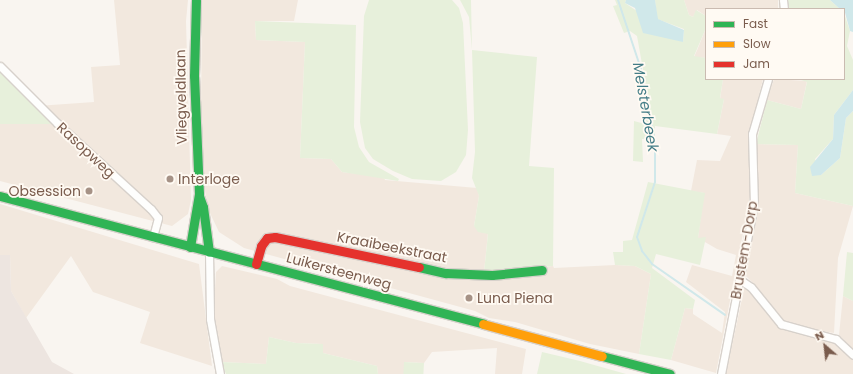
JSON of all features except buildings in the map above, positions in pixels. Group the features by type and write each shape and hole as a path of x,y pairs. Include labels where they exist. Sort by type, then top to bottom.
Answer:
{"main road":[{"name":"Vliegveldlaan","path":"190,247 199,194 194,76 196,0"},
{"name":"Vliegveldlaan","path":"199,194 203,207 209,252"},
{"name":"Luikersteenweg","path":"0,196 670,374"},
{"name":"Kraaibeekstraat","path":"256,264 261,246 266,238 275,237 446,273 492,275 542,270"}],"street":[{"name":"Rasopweg","path":"0,66 57,123 152,210 158,218 154,237"},
{"name":"Brustem-Dorp","path":"721,374 754,205 752,134 768,80"},
{"path":"209,252 210,319 220,374"},
{"path":"739,279 751,287 781,324 836,339 853,355"}],"shaded area":[{"path":"114,0 188,0 186,21 191,200 188,214 172,226 0,181 0,124 52,124 37,106 94,102 91,67 120,65"},
{"path":"202,0 298,0 294,21 255,21 256,40 305,42 300,158 331,159 342,172 384,177 385,180 477,188 479,196 474,226 488,233 484,272 507,272 553,266 554,268 615,265 635,266 651,274 639,354 590,344 515,322 489,318 475,311 244,248 219,232 209,211 205,191 201,115"},
{"path":"684,0 778,0 778,8 705,8 705,15 697,10 693,17 689,15"},
{"path":"705,30 705,58 694,57"},
{"path":"723,80 763,80 749,136 750,197 716,373 671,360 685,308 693,309 693,314 722,333 725,312 686,282 692,265 732,276 736,255 717,249 698,238 704,193 691,191 697,160 720,161 731,136 717,134 724,99 720,99"},
{"path":"774,80 807,81 801,109 767,100"},
{"path":"756,144 798,145 795,193 853,206 838,258 834,333 808,329 782,321 756,286 745,275 758,207"},
{"path":"0,204 199,264 212,366 140,343 150,312 93,292 71,256 26,318 11,291 10,255 0,255"},
{"path":"0,255 10,255 11,291 52,362 74,374 0,374"},
{"path":"222,266 277,279 290,286 526,349 522,374 495,374 497,348 432,352 424,363 405,362 404,374 378,374 377,366 323,353 322,344 296,343 269,337 266,364 221,362 214,335 214,305 216,272"},
{"path":"744,289 750,290 783,329 835,342 853,360 853,374 726,374"},
{"path":"843,296 853,301 853,350 839,335"}],"green space":[{"path":"369,0 452,0 459,8 463,23 468,130 466,155 456,172 441,181 412,179 393,171 373,159 365,148 360,122 364,16"},
{"path":"460,0 471,0 472,50 469,17"},
{"path":"615,0 626,0 625,3 683,42 684,29 657,19 655,0 684,0 689,15 693,17 696,10 705,15 705,30 694,56 705,58 705,80 723,80 720,98 724,99 717,134 655,126 655,138 642,139 643,162 633,161 634,121 645,124 647,92 637,36 630,31 624,33 613,6 617,5"},
{"path":"787,0 830,0 839,8 786,8"},
{"path":"845,16 850,31 847,46 853,60 853,90 834,115 833,139 815,159 821,175 840,158 846,118 853,111 853,206 795,193 798,145 756,144 767,100 801,109 807,82 801,80 845,80"},
{"path":"255,21 356,25 354,127 359,147 369,162 399,179 398,181 342,172 331,159 300,158 305,42 256,40"},
{"path":"472,50 537,57 529,166 554,168 553,266 484,272 488,234 478,232 474,226 479,196 472,178 475,152"},
{"path":"0,68 37,105 52,124 0,124"},
{"path":"648,182 705,193 698,238 706,237 700,265 656,254 652,268 695,300 693,309 685,308 671,360 639,354 651,274 635,266 615,265 613,252 623,252 623,241 632,240"},
{"path":"847,252 853,253 853,301 843,296"},
{"path":"269,337 296,343 323,344 323,353 377,366 378,374 226,374 221,362 266,364"},
{"path":"542,352 580,361 626,374 537,374"},
{"path":"404,362 424,363 423,374 403,374"}],"water":[{"path":"626,0 655,0 658,19 684,30 683,42 643,33 635,8 625,3"},
{"path":"830,0 853,0 853,32 850,31 845,8 839,8"},
{"path":"853,90 853,111 846,118 840,158 821,175 812,176 810,167 833,139 834,115"}],"waterway":[{"name":"Melsterbeek","path":"618,0 641,69 655,142 655,182 637,237 642,251 652,264 725,315"}],"traffic: fast":[{"path":"190,247 199,194 194,76 196,0"},
{"path":"0,196 483,324"},
{"path":"199,196 203,207 209,252"},
{"path":"419,267 446,273 492,275 542,270"},
{"path":"602,356 670,374"}],"traffic: slow":[{"path":"483,324 602,356"}],"traffic: jam":[{"path":"256,264 261,246 267,238 275,237 419,267"}],"place":[{"name":"Interloge","path":"170,179"},
{"name":"Obsession","path":"89,191"},
{"name":"Luna Piena","path":"469,298"}]}
